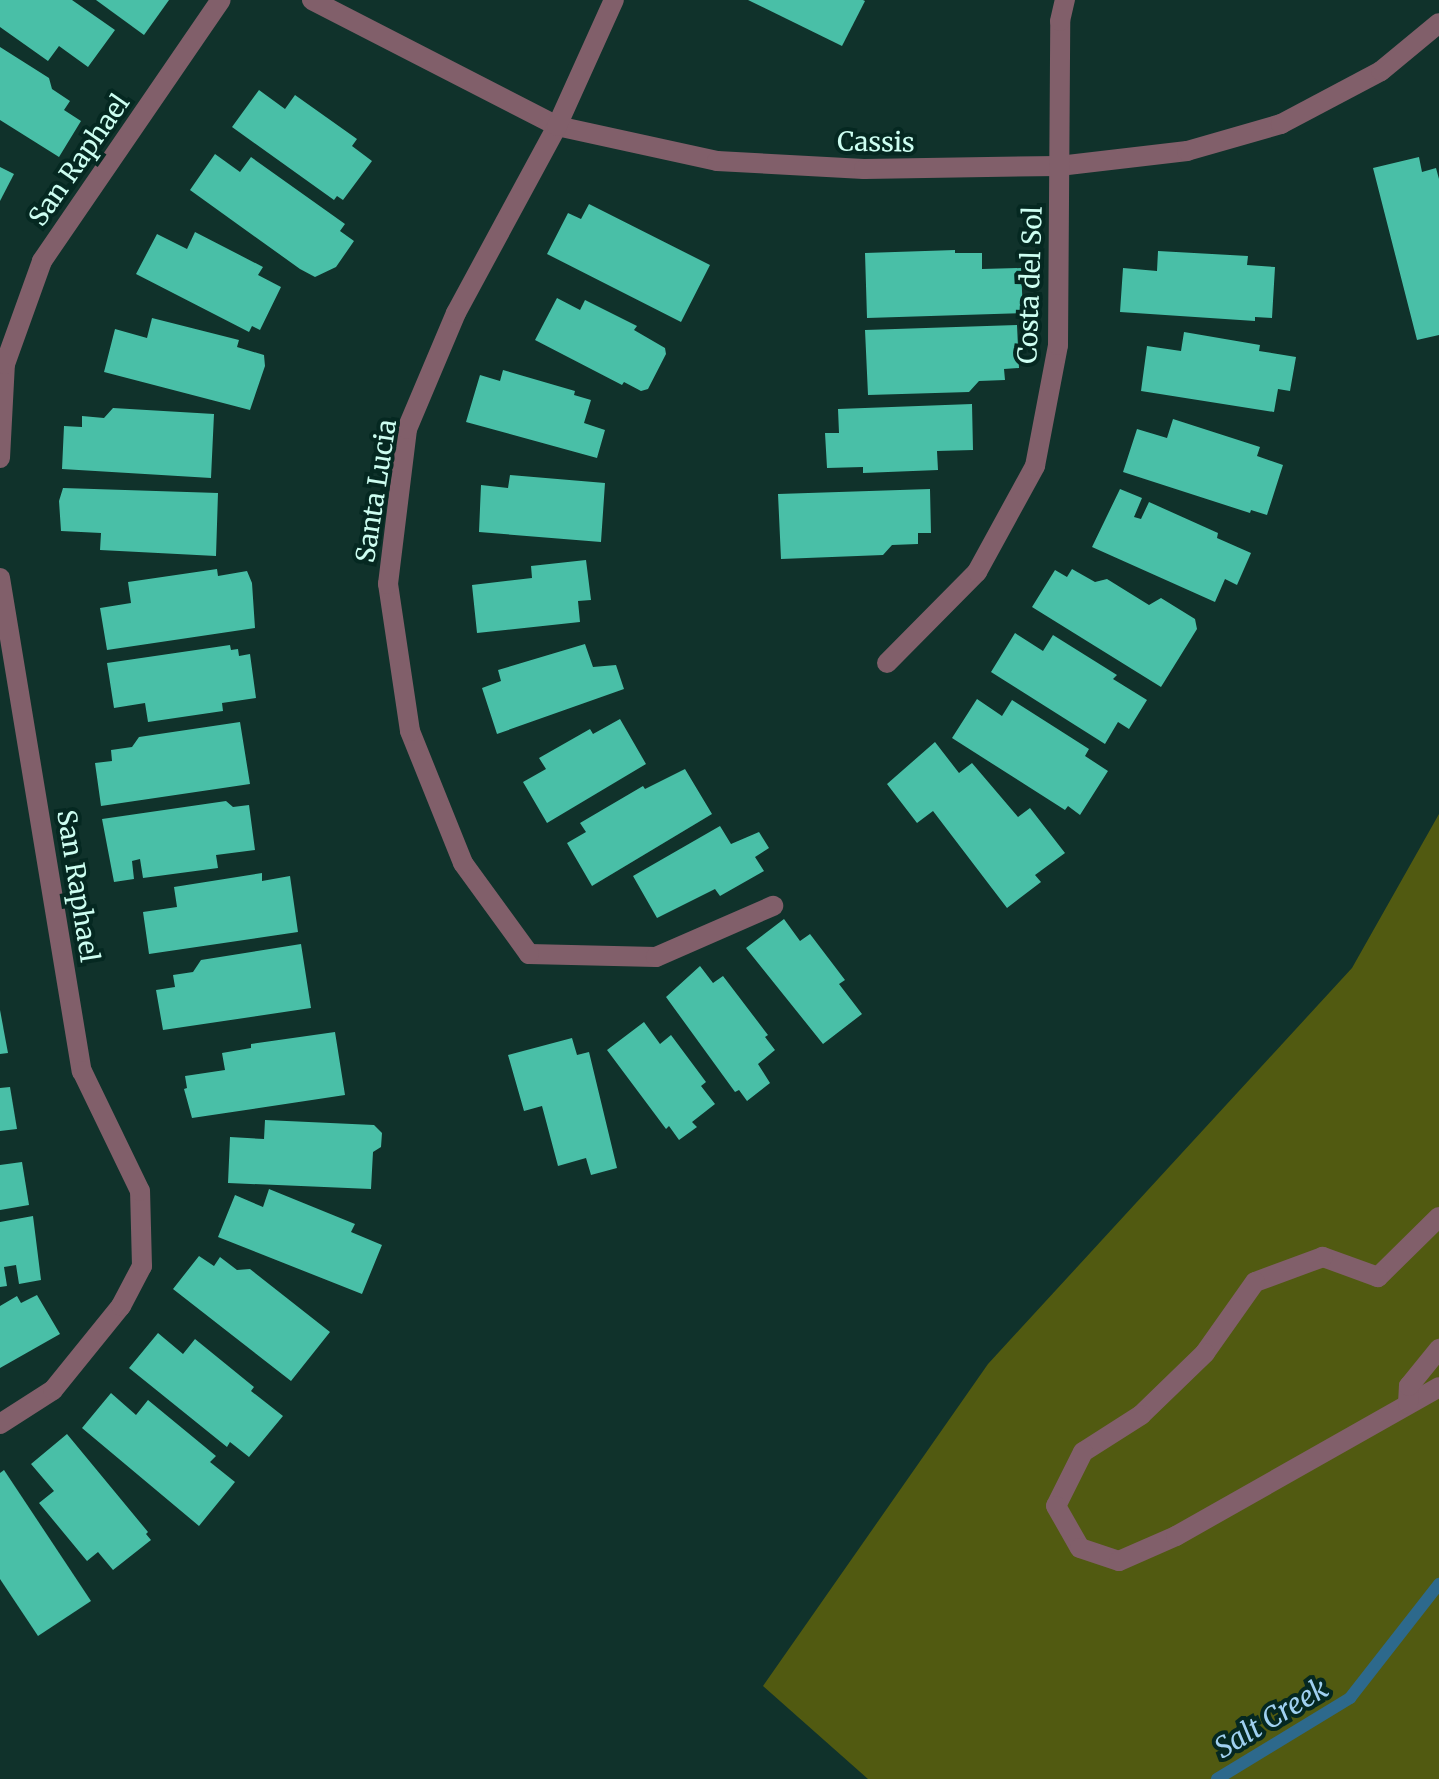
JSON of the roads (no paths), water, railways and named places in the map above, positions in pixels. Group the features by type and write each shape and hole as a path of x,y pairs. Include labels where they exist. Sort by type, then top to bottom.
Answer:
{"street":[{"name":"San Raphael","path":"0,458 5,364 42,261 221,0"},
{"name":"Cassis","path":"312,0 557,126 717,161 864,169 1059,166 1187,151 1281,124 1381,71 1439,23"},
{"name":"Santa Lucia","path":"614,0 557,126 456,313 407,429 388,584 410,731 463,863 529,954 656,957 773,906"},
{"name":"Costa del Sol","path":"887,663 977,572 1035,466 1058,345 1060,21 1065,0"},
{"name":"San Raphael","path":"0,578 82,1071 140,1191 142,1266 121,1306 53,1390 0,1424"},
{"path":"1439,1217 1378,1277 1323,1257 1255,1282 1205,1353 1141,1415 1083,1452 1056,1506 1080,1548 1119,1561 1176,1536 1439,1387"},
{"path":"1408,1404 1409,1386 1439,1349"}],"waterway":[{"name":"Salt Creek","path":"1217,1779 1350,1698 1439,1584"}]}
